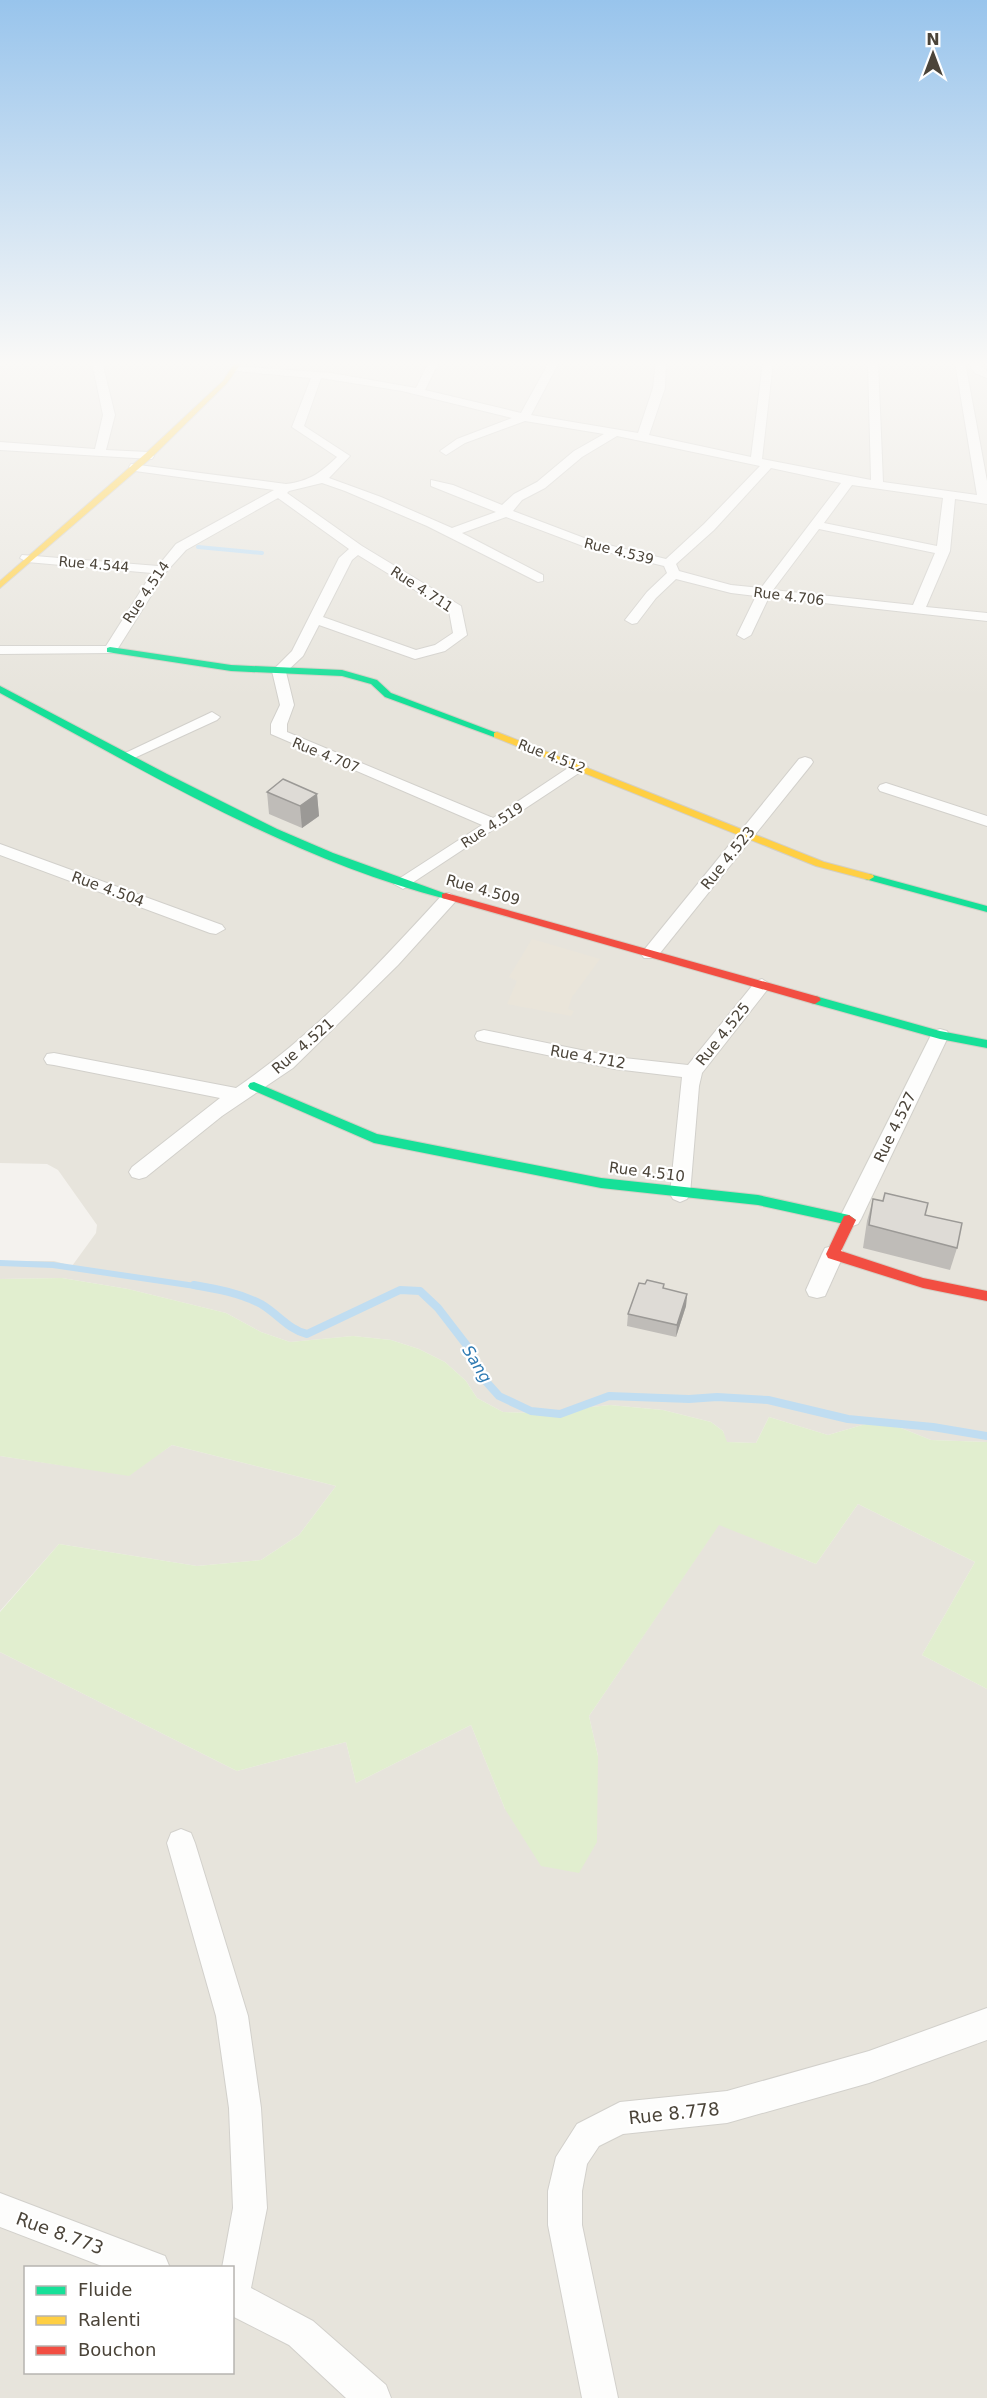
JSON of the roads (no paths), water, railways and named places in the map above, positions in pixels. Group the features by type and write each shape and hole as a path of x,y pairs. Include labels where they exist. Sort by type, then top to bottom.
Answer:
{"street":[{"path":"0,585 27,558 127,474"},
{"path":"179,474 283,490 308,485 326,474"},
{"path":"450,533 507,512 507,507 518,497 553,474"},
{"name":"Rue 4.539","path":"435,483 590,544 671,568 753,474"},
{"path":"815,474 949,496 986,499 981,474"},
{"path":"877,474 877,485"},
{"path":"321,479 359,491 450,533 538,578"},
{"path":"744,635 764,593 849,481"},
{"path":"279,671 298,653 346,558 357,549 283,490"},
{"name":"Rue 4.514","path":"110,650 171,557 190,541 283,490"},
{"path":"918,610 943,551 949,496"},
{"path":"816,525 943,551"},
{"name":"Rue 4.711","path":"317,619 415,655 440,648 460,635 456,609 357,549"},
{"name":"Rue 4.544","path":"27,558 161,570"},
{"path":"632,620 647,598 663,587 671,568"},
{"name":"Rue 4.706","path":"671,568 731,589 987,617"},
{"path":"0,650 110,650"},
{"name":"Rue 4.512","path":"110,650 231,669 342,673 365,678 374,682 388,695 580,767 820,864 987,909"},
{"name":"Rue 4.707","path":"279,671 287,705 279,724 279,734 282,737 494,824"},
{"name":"Rue 4.509","path":"0,689 305,847 404,884 940,1035 987,1044"},
{"path":"127,756 212,717"},
{"name":"Rue 4.523","path":"650,954 805,762"},
{"name":"Rue 4.519","path":"404,884 580,767"},
{"path":"886,788 987,821"},
{"name":"Rue 4.504","path":"0,849 216,929"},
{"name":"Rue 4.521","path":"139,1172 170,1145 286,1064 392,961 449,898"},
{"name":"Rue 4.525","path":"680,1194 689,1086 693,1072 762,985"},
{"name":"Rue 4.527","path":"850,1219 940,1035"},
{"name":"Rue 4.712","path":"484,1036 615,1063 693,1072"},
{"path":"54,1059 246,1090"},
{"name":"Rue 4.510","path":"246,1090 374,1138 601,1183 680,1194 758,1200 850,1219"},
{"path":"817,1290 850,1219"},
{"path":"833,1254 923,1283 987,1296"},
{"path":"181,1843 232,2016 245,2108 250,2208 244,2248 234,2289"},
{"name":"Rue 8.778","path":"600,2398 565,2226 565,2191 572,2157 588,2135 620,2118 728,2107 869,2067 987,2024"},
{"name":"Rue 8.773","path":"0,2210 148,2266"},
{"path":"234,2298 301,2333 373,2398"}],"waterway":[{"path":"198,547 262,553"},
{"name":"Sang","path":"0,1263 53,1265 202,1287"},
{"name":"Sang","path":"194,1285 253,1300 295,1329 307,1334 400,1290 420,1291 438,1308 468,1347 482,1377 499,1396 531,1411 560,1414 609,1396 689,1399 717,1397 768,1400 848,1419 933,1427 987,1436"}]}
